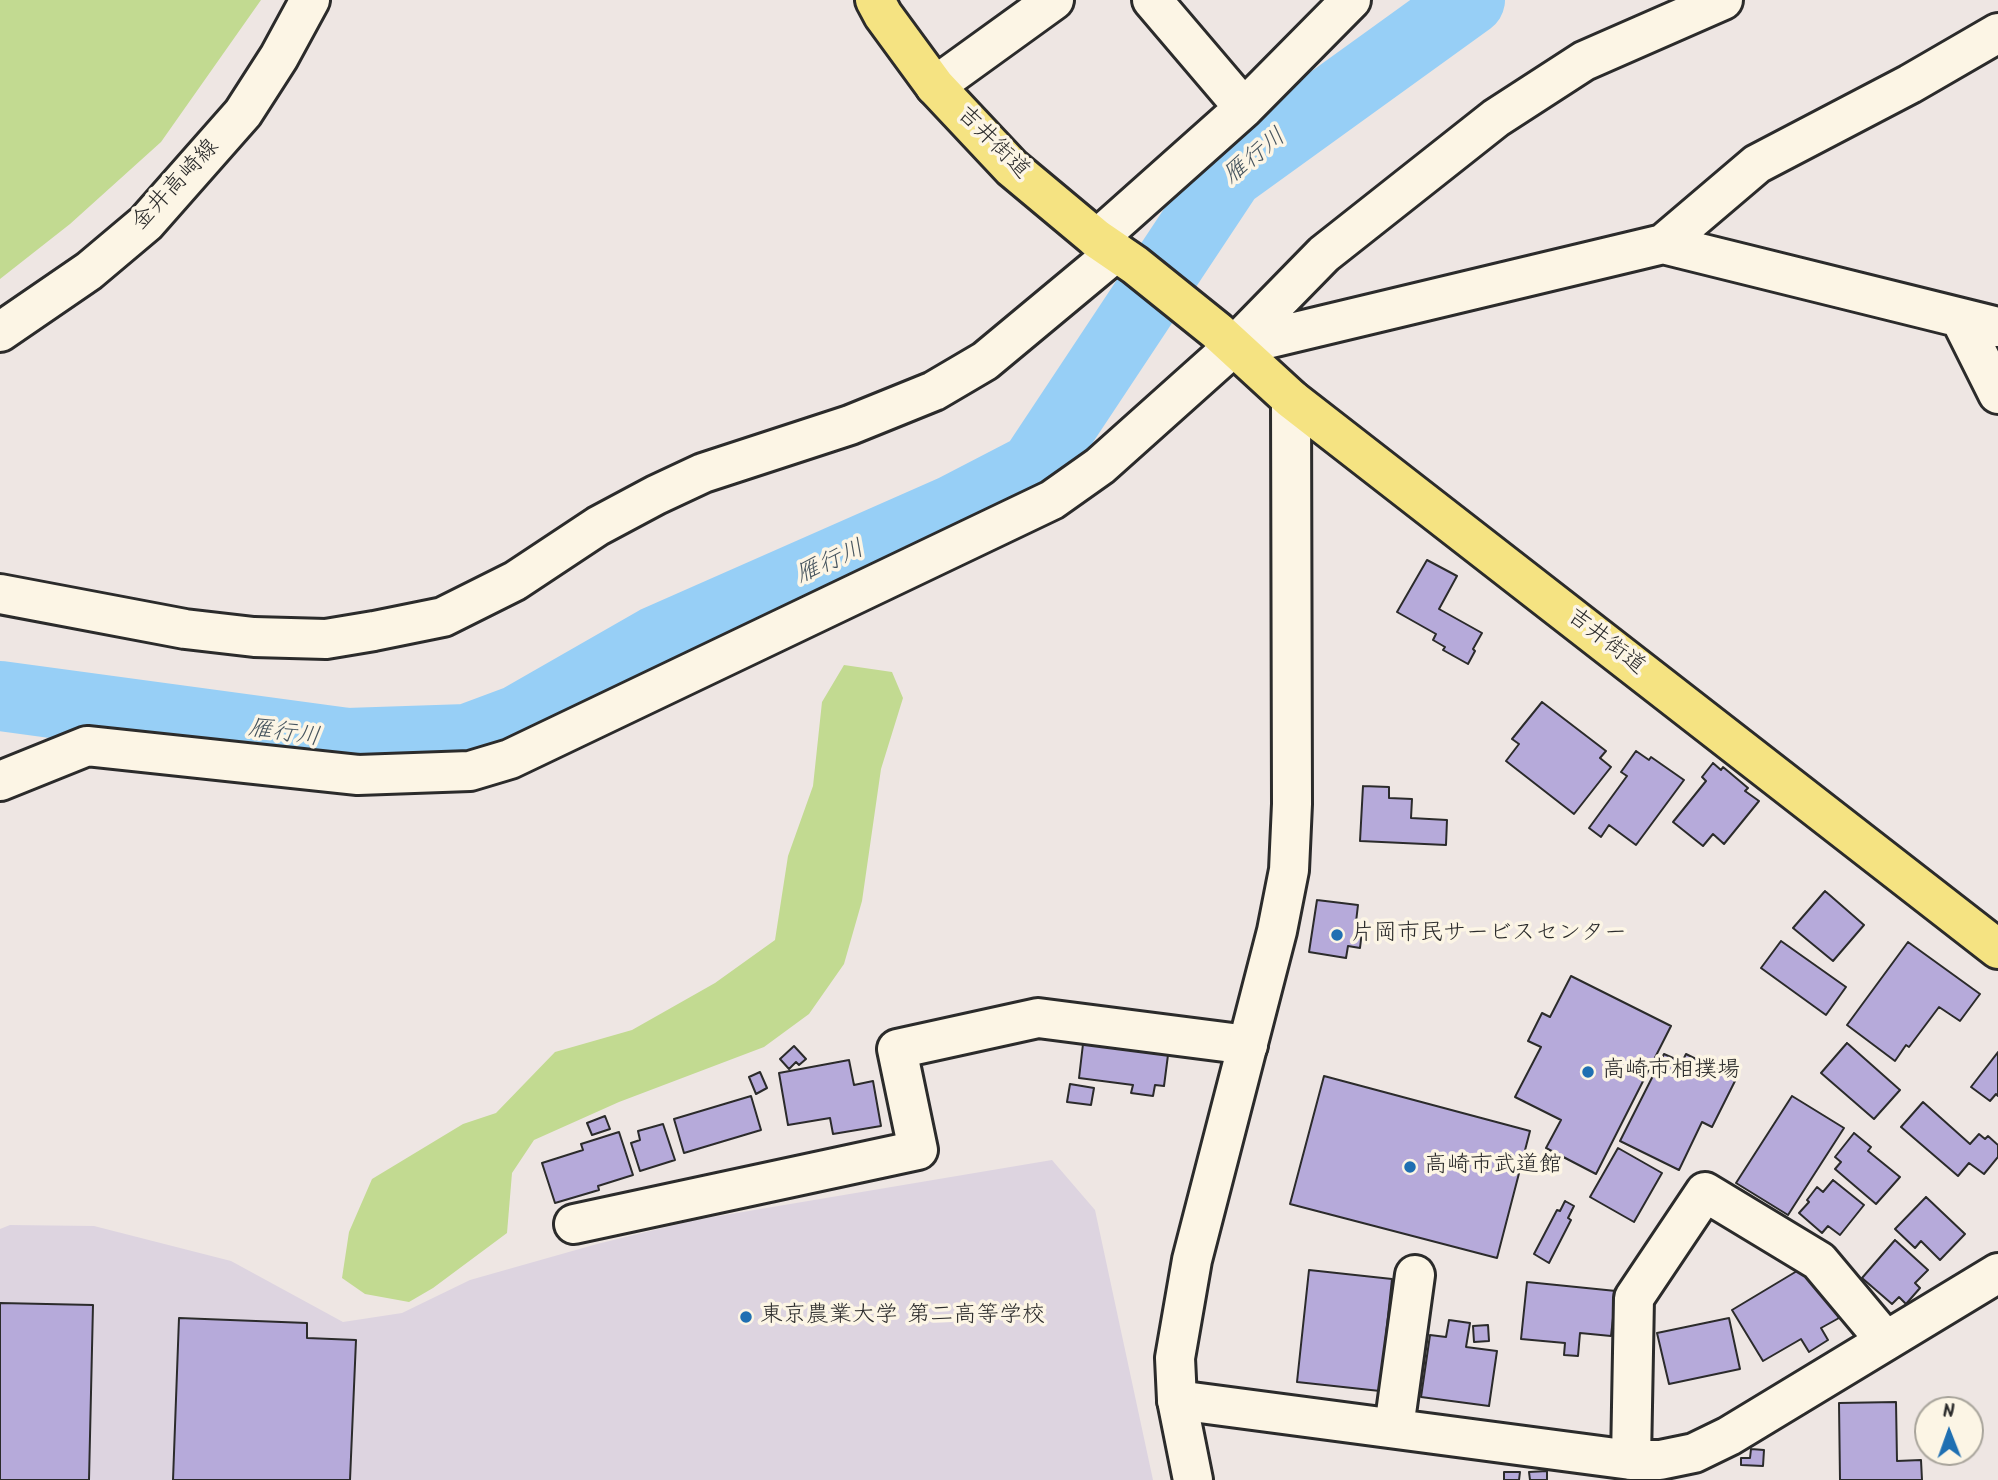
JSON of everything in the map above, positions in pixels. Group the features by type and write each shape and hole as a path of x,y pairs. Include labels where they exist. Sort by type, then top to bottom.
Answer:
{"main road":[{"name":"吉井街道","path":"876,0 883,15 935,86 1012,168 1225,339 1291,399 1998,949"}],"street":[{"name":"金井高崎線","path":"0,332 89,271 146,223 243,113 279,57 310,0"},
{"path":"935,86 1054,0"},
{"path":"1152,0 1244,108"},
{"path":"0,594 185,629 254,637 326,639 443,617 514,581 598,526 656,495 703,473 850,425 934,391 985,361 1116,252 1244,108 1351,0"},
{"path":"0,781 87,746 358,775 470,771 510,759 1052,500 1100,466 1225,339 1324,254 1496,118 1584,61 1723,0"},
{"path":"1663,244 1757,164 1910,85 1998,33"},
{"path":"1225,339 1663,244 1998,327"},
{"path":"1960,318 1998,394"},
{"path":"1193,1480 1177,1400 1175,1358 1192,1260 1277,931 1289,870 1292,804 1291,399"},
{"path":"573,1224 918,1150 897,1049 1038,1018 1248,1045"},
{"path":"1631,1460 1633,1298 1705,1192 1819,1261 1886,1341"},
{"path":"1177,1400 1631,1460 1661,1460 1694,1453 1729,1436 1998,1273"},
{"path":"1394,1428 1415,1275"}],"shaded area":[{"name":"東京農業大学 第二高等学校","path":"1052,1160 1095,1210 1153,1480 0,1480 0,1229 10,1225 94,1226 231,1261 343,1322 402,1313 470,1280 695,1220"}],"green space":[{"path":"0,0 261,0 161,142 70,224 0,279"},
{"path":"844,665 892,672 903,698 881,769 862,901 844,964 809,1014 764,1047 619,1102 534,1140 512,1173 507,1233 433,1288 409,1302 365,1294 342,1278 349,1232 372,1179 463,1124 496,1113 555,1052 632,1030 715,983 775,940 788,856 813,786 822,702"}],"building":[{"path":"1427,560 1457,576 1439,609 1482,633 1468,664 1443,650 1445,647 1433,640 1436,634 1397,612"},
{"path":"1542,702 1606,751 1600,758 1611,767 1574,814 1506,761 1519,744 1512,739"},
{"path":"1636,751 1649,760 1651,757 1684,780 1636,845 1609,825 1601,837 1589,828 1627,776 1621,772"},
{"path":"1713,763 1721,770 1723,767 1748,788 1745,791 1759,801 1724,844 1713,834 1703,846 1673,822 1706,781 1702,777"},
{"path":"1363,786 1389,787 1389,798 1412,799 1411,818 1447,820 1446,845 1360,841"},
{"path":"1825,891 1864,925 1833,961 1793,928"},
{"name":"片岡市民サービスセンター","path":"1317,900 1358,905 1356,922 1363,923 1360,948 1348,946 1346,958 1309,952"},
{"path":"1781,941 1846,987 1826,1015 1761,968"},
{"path":"1908,942 1980,994 1960,1021 1939,1007 1895,1061 1847,1025"},
{"name":"高崎市相撲場","path":"1571,976 1671,1026 1596,1174 1546,1148 1561,1120 1515,1097 1541,1047 1528,1041 1542,1013 1550,1017"},
{"path":"1847,1043 1900,1090 1874,1119 1821,1073"},
{"path":"1083,1044 1168,1055 1164,1086 1155,1085 1153,1096 1131,1093 1133,1085 1079,1078"},
{"path":"794,1046 806,1059 799,1065 796,1062 789,1069 780,1059"},
{"path":"1998,1052 1998,1096 1996,1094 1990,1101 1971,1087"},
{"path":"1664,1054 1682,1062 1686,1054 1736,1079 1712,1127 1702,1122 1679,1170 1620,1141"},
{"path":"849,1060 854,1085 873,1081 881,1126 833,1134 830,1118 788,1125 779,1073"},
{"path":"760,1072 767,1088 756,1094 749,1077"},
{"name":"高崎市武道館","path":"1324,1076 1530,1131 1497,1258 1290,1204"},
{"path":"1070,1084 1094,1088 1091,1105 1067,1102"},
{"path":"751,1096 761,1130 684,1153 674,1119"},
{"path":"1792,1096 1844,1128 1788,1215 1736,1183"},
{"path":"1923,1102 1970,1144 1979,1134 1985,1139 1988,1136 1998,1145 1998,1157 1984,1174 1969,1163 1958,1176 1901,1127"},
{"path":"605,1116 610,1129 592,1135 587,1123"},
{"path":"663,1124 675,1160 640,1171 631,1143 640,1140 638,1131"},
{"path":"619,1132 633,1175 598,1186 599,1190 555,1203 542,1163 583,1150 581,1144"},
{"path":"1854,1133 1871,1147 1868,1151 1900,1177 1876,1204 1835,1169 1841,1162 1835,1157"},
{"path":"1618,1148 1662,1173 1634,1222 1590,1197"},
{"path":"1833,1180 1864,1205 1840,1235 1828,1226 1822,1233 1799,1213 1817,1187 1823,1192"},
{"path":"1926,1197 1965,1234 1940,1260 1921,1241 1915,1248 1895,1229"},
{"path":"1565,1201 1574,1206 1568,1218 1571,1220 1549,1263 1534,1254 1557,1210 1560,1211"},
{"path":"1895,1240 1928,1270 1915,1283 1920,1288 1906,1304 1899,1297 1892,1304 1862,1278"},
{"path":"1807,1265 1839,1318 1821,1328 1828,1340 1809,1352 1801,1339 1763,1361 1732,1310"},
{"path":"1309,1270 1392,1279 1380,1391 1297,1382"},
{"path":"1527,1282 1616,1291 1611,1336 1580,1333 1578,1356 1564,1355 1565,1343 1521,1339"},
{"path":"0,1303 93,1305 89,1480 0,1480"},
{"path":"179,1318 307,1323 307,1338 356,1340 350,1480 173,1480"},
{"path":"1729,1318 1740,1369 1669,1384 1657,1333"},
{"path":"1449,1320 1470,1323 1466,1347 1497,1351 1489,1406 1421,1397 1430,1335 1446,1337"},
{"path":"1488,1325 1489,1341 1474,1342 1473,1326"},
{"path":"1896,1402 1897,1461 1914,1460 1914,1466 1921,1466 1922,1480 1840,1480 1839,1403"},
{"path":"1751,1449 1764,1450 1763,1466 1741,1465 1741,1458 1750,1458"},
{"path":"1547,1471 1547,1480 1530,1480 1529,1472"},
{"path":"1504,1472 1520,1472 1519,1480 1504,1480"}],"waterway":[{"name":"雁行川","path":"0,696 347,743 467,739 518,720 656,641 953,510 1034,468 1229,174 1470,0"}],"place":[{"name":"片岡市民サービスセンター","path":"1337,935"},
{"name":"高崎市相撲場","path":"1588,1072"},
{"name":"高崎市武道館","path":"1410,1167"},
{"name":"東京農業大学 第二高等学校","path":"746,1317"}]}
